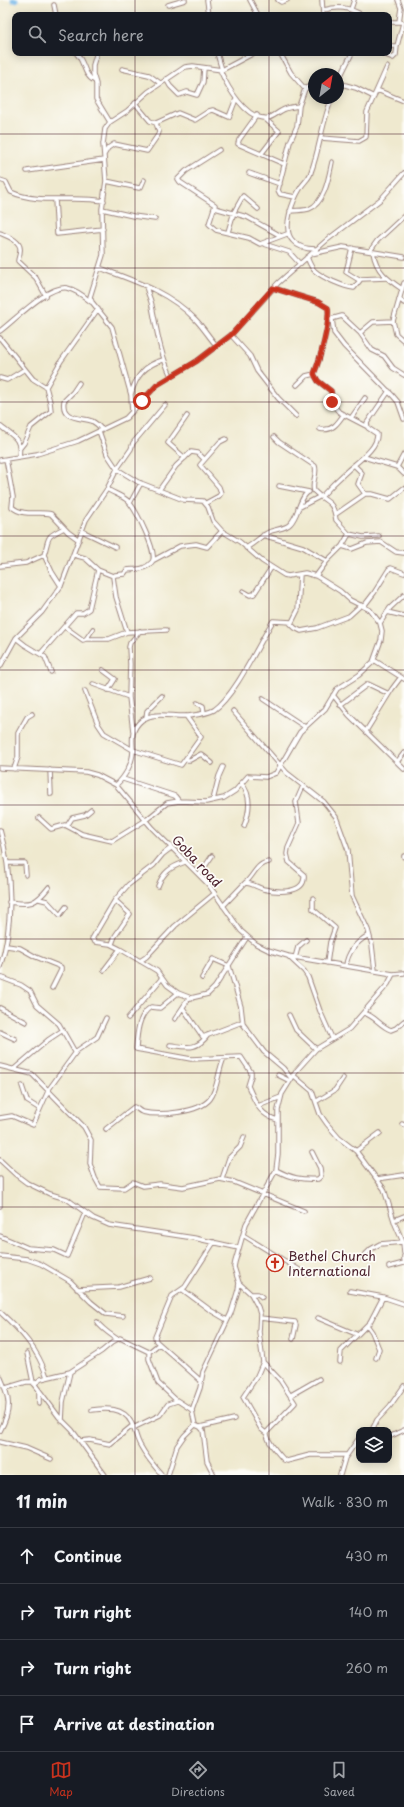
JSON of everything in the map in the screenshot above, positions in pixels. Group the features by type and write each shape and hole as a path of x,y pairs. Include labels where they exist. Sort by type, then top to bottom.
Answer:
{"street":[{"path":"168,5 185,0"},
{"path":"207,0 209,12"},
{"path":"250,0 256,12"},
{"path":"278,0 281,2 287,0"},
{"path":"322,0 324,10 341,7 356,12"},
{"path":"351,9 354,0"},
{"path":"388,56 393,58 396,54 402,22 401,8 398,0"},
{"path":"54,4 55,12"},
{"path":"392,46 397,46"},
{"path":"79,56 88,76 95,81"},
{"path":"96,56 93,70 96,99 110,122"},
{"path":"218,56 221,70 236,99 244,108 264,118 278,131 262,153"},
{"path":"92,302 90,293 100,268 103,255 102,209 106,181 103,144 105,129 110,122 127,112 135,103 160,83 185,67 193,66 221,70 248,56"},
{"path":"282,56 291,73 305,89"},
{"path":"344,70 351,56"},
{"path":"320,138 363,140 367,133 367,112 387,67"},
{"path":"166,79 174,92 179,95 187,92 197,94 203,82 204,68"},
{"path":"122,69 149,75 160,83"},
{"path":"344,84 374,97"},
{"path":"295,197 280,194 278,190 290,142 298,126 299,106 305,89 308,87"},
{"path":"377,90 404,102"},
{"path":"135,103 150,121 156,123 178,113 195,120 213,110 229,117 236,99"},
{"path":"316,248 303,248 296,244 287,234 290,211 295,197 311,175 325,115 330,104"},
{"path":"264,118 270,117 290,107 299,106"},
{"path":"256,115 239,140 238,144 262,153 284,164"},
{"path":"104,158 108,148 114,144 147,151 159,132 156,123"},
{"path":"219,150 186,171 178,179 180,182 212,203 215,208 234,212 261,224 281,236"},
{"path":"27,172 104,158"},
{"path":"290,211 311,209 328,183 332,162"},
{"path":"249,173 280,184"},
{"path":"0,460 38,454 83,439 130,414 157,385 197,361 231,335 273,288 316,248 381,199 404,173"},
{"path":"0,180 6,182 9,190 17,194 55,199 94,199 104,201"},
{"path":"106,181 139,188 144,180"},
{"path":"228,232 234,212 243,196 258,209"},
{"path":"55,199 57,234 103,229"},
{"path":"215,208 209,224 216,230 228,232 289,252 300,264"},
{"path":"102,209 155,219"},
{"path":"402,289 386,278 376,266 372,251 381,237 404,216"},
{"path":"0,233 19,245 21,250 18,261 36,278 46,296"},
{"path":"262,244 287,234"},
{"path":"309,256 339,247 404,257"},
{"path":"352,248 346,272 359,280"},
{"path":"309,256 314,270 342,286 354,288 362,278 386,278"},
{"path":"100,268 146,285 175,301 196,320 216,346"},
{"path":"404,283 393,321 396,334 404,341"},
{"path":"146,285 152,304 158,344 163,360 171,376"},
{"path":"0,332 30,306 46,296 58,290 67,288 77,292 92,302 112,327 131,395 132,406 130,414"},
{"path":"273,288 327,306 334,333 344,346 398,402 404,418"},
{"path":"399,299 404,303"},
{"path":"46,387 61,361 98,309"},
{"path":"330,319 342,316 360,333 371,349 384,356 393,368 402,374 404,369"},
{"path":"297,509 321,496 364,457 378,436 366,426 333,406 331,391 318,381 314,374 330,319"},
{"path":"360,333 373,322 393,321"},
{"path":"231,335 250,356 257,371 278,398 296,416"},
{"path":"0,338 33,379 46,387 50,402 51,411 30,428 24,443 20,448"},
{"path":"131,395 134,382 138,375 148,365 163,360"},
{"path":"0,378 7,380 25,369"},
{"path":"297,385 306,376 314,374"},
{"path":"39,818 51,828 68,826 82,834 112,841 146,820 167,803 213,800 228,796 242,783 244,779 251,775 266,777 276,773 292,745 305,727 325,709 337,689 358,675 374,660 381,640 382,631 380,623 372,612 363,605 350,600 340,591 316,576 305,573 288,576 271,568 240,542 222,531 213,521 206,504 199,501 186,500 140,483 116,469 107,454 100,430 94,422 76,419 66,411 64,401 79,383"},
{"path":"366,426 368,420 388,391"},
{"path":"352,418 365,398"},
{"path":"0,667 16,638 48,605 61,586 90,514 107,489 116,469 131,449 133,443 165,405"},
{"path":"320,430 329,430 344,414"},
{"path":"185,458 168,443 187,416"},
{"path":"0,426 18,440 20,448 19,456"},
{"path":"274,437 278,442 315,466 316,469 313,484 314,491"},
{"path":"206,504 219,496 221,493 219,487 200,466 204,459 220,442 226,438"},
{"path":"159,490 172,471 193,451 204,459"},
{"path":"397,467 404,454"},
{"path":"364,457 397,467 404,474"},
{"path":"6,459 13,497 12,507 24,512 51,514 64,528 79,540"},
{"path":"354,465 362,472 358,484 365,494"},
{"path":"130,503 140,483"},
{"path":"280,486 308,492 314,491 332,505 336,514 336,520 349,534 379,536"},
{"path":"336,514 365,494 372,494 390,499 404,488"},
{"path":"107,489 130,503 147,534 154,560"},
{"path":"246,548 257,542 264,535 289,526 304,496 308,492"},
{"path":"0,566 26,563 44,555 52,534 64,528"},
{"path":"82,531 115,547"},
{"path":"74,555 89,561 98,570 113,576 123,575 127,570 141,570 154,560 180,546 196,544 207,547 222,531"},
{"path":"316,576 327,561 342,546 349,534"},
{"path":"264,535 303,547 327,561"},
{"path":"342,546 352,549 367,544 381,542 396,552 404,554"},
{"path":"44,555 61,586"},
{"path":"243,591 250,595 254,594 271,568"},
{"path":"133,732 137,725 146,718 152,716 186,716 212,711 222,702 253,656 273,621 276,620 290,623 301,631 317,628 349,616 363,605 374,593 389,569 392,568 404,573"},
{"path":"41,653 76,612 83,613 89,609 98,570"},
{"path":"290,623 298,610 300,574"},
{"path":"113,576 116,597 127,632"},
{"path":"380,623 387,612 404,595"},
{"path":"387,612 404,616"},
{"path":"64,627 80,639 109,640 127,632 166,630"},
{"path":"86,639 93,629"},
{"path":"116,785 123,779 131,761 133,750 129,645 140,631"},
{"path":"16,638 25,646 45,656 51,672"},
{"path":"366,731 389,694 403,678 374,660"},
{"path":"103,670 115,679 108,690"},
{"path":"93,684 130,697"},
{"path":"340,705 368,684 389,694"},
{"path":"85,691 98,724 104,733 133,750 180,764 185,760 201,737 186,716"},
{"path":"333,695 340,705 404,769"},
{"path":"146,718 148,711 162,696"},
{"path":"263,700 305,727"},
{"path":"197,702 203,706 204,713"},
{"path":"233,711 293,779 324,802 336,817 341,828 350,861 352,896 369,935 375,971"},
{"path":"14,769 19,752 18,733 27,717 32,714"},
{"path":"397,762 404,753"},
{"path":"185,760 190,760 201,754 212,763"},
{"path":"213,800 219,776 223,767"},
{"name":"Goba road","path":"0,768 86,772 97,775 116,785 171,848 215,893 247,937 256,944 268,950 295,958 393,974 404,973"},
{"path":"50,770 50,794"},
{"path":"123,779 175,796 180,801"},
{"path":"242,783 247,791 249,801 244,826"},
{"path":"245,883 264,889 286,891 294,890 302,883 304,874 289,862 287,854 298,823 296,802 303,786"},
{"path":"68,826 72,818 85,815 91,810"},
{"path":"0,830 7,862 9,902 7,946 0,967"},
{"path":"171,848 163,854 154,865 128,884 115,900 92,939 96,942 112,944 140,961 157,972 178,993 189,998 208,994 211,991 247,937"},
{"path":"199,875 212,856"},
{"path":"7,862 25,863 26,875"},
{"path":"158,886 166,872 174,866 184,862"},
{"path":"223,906 250,878 257,867 269,862"},
{"path":"9,902 28,904 39,899 49,887"},
{"path":"140,961 146,957 175,926 215,893"},
{"path":"313,898 313,909 335,928 330,940 327,963"},
{"path":"39,899 47,902 60,915 66,907"},
{"path":"112,944 115,936 130,914 115,900"},
{"path":"346,966 350,953 361,940 369,935"},
{"path":"295,958 298,948 306,940"},
{"path":"7,946 20,948 36,957 60,967 61,970 52,988"},
{"path":"104,970 120,949"},
{"path":"288,956 304,971 308,977 320,1011 332,1038"},
{"path":"202,978 213,959 229,966 241,1006 242,1022 264,1052 291,1078 312,1091 317,1101 320,1114 327,1124 339,1138 356,1151 377,1179 384,1189 403,1242 404,1252"},
{"path":"347,1455 310,1455 287,1461 284,1460 269,1441 267,1434 260,1429 243,1397 257,1376 263,1362 259,1332 260,1318 258,1307 251,1294 239,1283 234,1267 246,1224 276,1170 278,1120 281,1097 291,1078 316,1049 349,1029 388,984 393,974"},
{"path":"0,977 27,989 34,1003 57,1022 76,1052"},
{"path":"128,1018 162,978"},
{"path":"178,993 160,1008 151,1007 144,1013 140,1022 136,1049 191,1058 239,1057 244,1060 251,1075 248,1086 258,1106 265,1115 278,1120"},
{"path":"175,1019 189,998"},
{"path":"0,1008 26,1022"},
{"path":"183,1008 200,1035 204,1037 242,1022"},
{"path":"364,1013 371,1015 391,1030 396,1028 404,1021"},
{"path":"289,1015 296,1030 316,1049"},
{"path":"0,1118 12,1116 33,1125 49,1089 76,1052 97,1038 106,1018"},
{"path":"14,1069 48,1040 63,1030"},
{"path":"0,1032 15,1039"},
{"path":"170,1045 194,1047 200,1044 208,1036"},
{"path":"106,1129 134,1107 141,1112 172,1114 179,1113 208,1102 212,1096 224,1058"},
{"path":"0,1066 32,1074 49,1089 79,1121 89,1135 91,1144 90,1164 100,1187 124,1188 133,1182 143,1186 160,1184 183,1187 211,1180 222,1179 304,1211"},
{"path":"278,1075 291,1078"},
{"path":"317,1101 334,1090 342,1078"},
{"path":"22,1086 27,1101 40,1109"},
{"path":"258,1106 281,1097"},
{"path":"356,1151 380,1133"},
{"path":"222,1179 229,1158 240,1147 244,1137"},
{"path":"276,1170 302,1180 318,1179 321,1176 320,1168 312,1152"},
{"path":"0,1160 27,1183 50,1194 64,1198 93,1218 109,1225 214,1242 239,1248"},
{"path":"377,1179 404,1175"},
{"path":"0,1179 0,1206"},
{"path":"0,1236 28,1248 54,1250 67,1256 85,1213"},
{"path":"394,1220 404,1216"},
{"path":"243,1235 306,1274"},
{"path":"200,1380 159,1344 155,1340 155,1337 172,1296 183,1290 214,1242"},
{"path":"362,1258 371,1249 380,1244 403,1242"},
{"path":"0,1256 27,1260 41,1264 70,1281 106,1314 123,1316"},
{"path":"389,1268 404,1262 404,1256"},
{"path":"78,1289 119,1287 150,1278"},
{"path":"195,1425 192,1410 200,1388 200,1380 227,1320 239,1283"},
{"path":"183,1290 204,1306 227,1320"},
{"path":"350,1291 382,1297 404,1304"},
{"path":"251,1294 258,1294 262,1297"},
{"path":"340,1362 341,1351 356,1334 367,1325 382,1297"},
{"path":"0,1312 17,1327 30,1342 42,1362 47,1377"},
{"path":"260,1318 295,1322 296,1325 293,1339"},
{"path":"318,1318 356,1334"},
{"path":"97,1322 102,1328 117,1339"},
{"path":"367,1325 372,1332 379,1349 376,1358"},
{"path":"6,1388 26,1382 33,1383 39,1379 70,1372 102,1351 117,1339 124,1339 149,1352"},
{"path":"149,1352 159,1344"},
{"path":"149,1352 149,1359 158,1383 177,1401 192,1410"},
{"path":"27,1353 33,1383 62,1421 80,1441 105,1475"},
{"path":"263,1362 278,1377 292,1395 295,1404 272,1426 267,1434"},
{"path":"62,1421 63,1402 70,1372"},
{"path":"0,1376 6,1388 9,1401 8,1413 0,1431"},
{"path":"292,1395 319,1379"},
{"path":"374,1427 377,1420 390,1406 404,1386"},
{"path":"39,1390 39,1404"},
{"path":"80,1441 90,1440 110,1444 133,1427 160,1415 168,1404 177,1401"},
{"path":"92,1410 114,1409 120,1411 127,1417 133,1427 140,1445 162,1475"},
{"path":"200,1427 234,1420"},
{"path":"195,1425 200,1427 204,1432 207,1461 214,1475"},
{"path":"168,1475 177,1446 195,1425"},
{"path":"392,1436 404,1430"},
{"path":"0,1442 26,1448 51,1459"},
{"path":"340,1475 347,1455 356,1442"}],"place":[{"name":"Bethel Church International","path":"275,1263"}],"route":[{"path":"142,401 164,379 197,361 231,335 273,288 327,306 328,318 321,353 314,374 315,378 331,391 333,396 332,402"}]}
